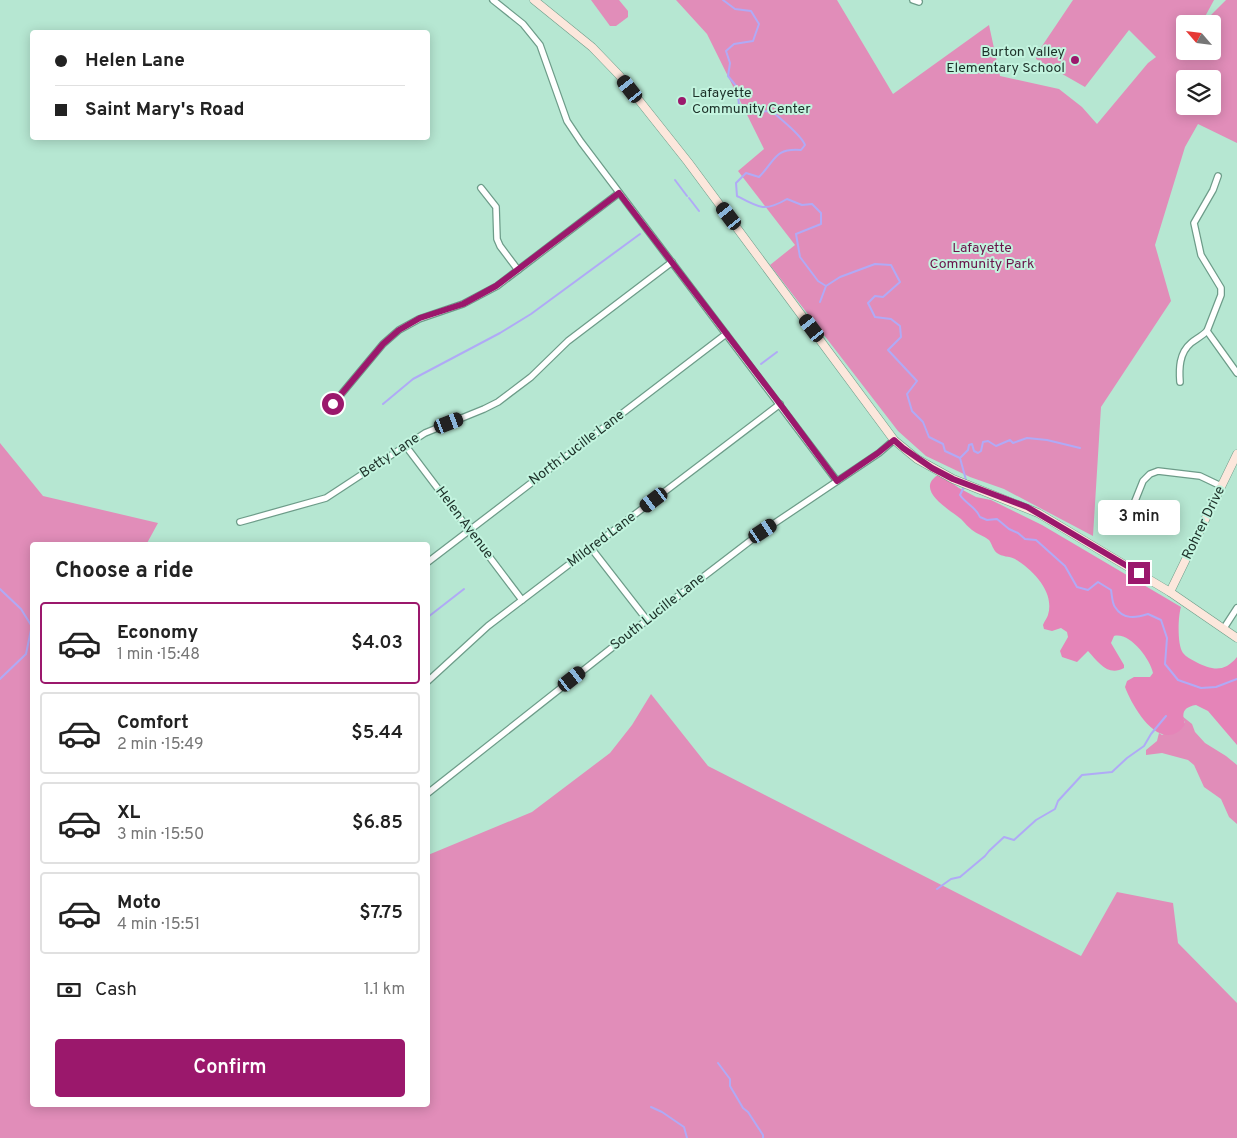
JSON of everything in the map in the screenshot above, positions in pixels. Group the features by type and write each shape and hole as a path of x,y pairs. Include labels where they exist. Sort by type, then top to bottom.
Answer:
{"street":[{"path":"493,0 522,24 540,45 546,57 567,121 619,193 837,481"},
{"path":"534,0 592,47 619,74 700,178 894,440 917,459 953,479 1038,513 1170,592 1237,638"},
{"path":"1180,382 1178,368 1182,355 1190,344 1207,331 1221,296 1220,288 1202,255 1194,223 1213,190 1218,176"},
{"path":"481,188 496,207 497,238 500,246 518,270"},
{"path":"333,404 383,344 399,330 420,318 472,300 496,286 619,193"},
{"name":"Betty Lane","path":"240,522 326,498 432,429 490,406 532,377 568,341 672,262"},
{"path":"1207,331 1237,373"},
{"name":"North Lucille Lane","path":"430,560 726,334"},
{"name":"Mildred Lane","path":"430,679 471,640 780,404"},
{"name":"South Lucille Lane","path":"430,791 763,531 878,453 894,440"},
{"name":"Helen Avenue","path":"405,445 522,600"},
{"name":"Rohrer Drive","path":"1170,592 1237,454"},
{"path":"1133,506 1143,482 1150,474 1158,471 1200,476 1221,486"},
{"path":"591,548 647,620"},
{"path":"1224,628 1237,608"}],"green space":[{"path":"591,0 619,0 628,11 628,17 616,26 610,26"},
{"name":"Lafayette Community Park","path":"676,0 837,0 893,94 989,25 1000,76 1059,89 1082,107 1097,124 1148,63 1156,57 1129,30 1085,87 1036,59 1036,55 1073,0 1214,0 1206,15 1176,15 1176,60 1221,60 1221,15 1211,15 1226,0 1237,0 1237,143 1198,124 1185,147 1155,245 1171,301 1101,407 1093,536 1004,489 970,477 926,456 898,431 770,265 795,245 738,171 764,149 707,34"},
{"path":"0,443 43,496 158,523 148,542 30,542 30,1107 430,1107 430,854 532,812 610,753 632,725 651,694 708,766 1081,956 1117,892 1173,903 1178,943 1237,1003 1237,1138 0,1138"},
{"path":"1182,716 1192,724 1195,732 1205,743 1237,765 1237,824 1229,817 1221,799 1204,787 1194,765 1188,760 1162,753 1146,755 1146,750 1157,741 1159,733 1162,735 1185,723"}],"shaded area":[{"path":"938,475 976,497 991,500 1042,525 1181,607 1179,623 1180,644 1183,653 1189,658 1207,667 1223,668 1237,657 1237,745 1208,711 1196,705 1184,711 1185,724 1174,734 1166,735 1150,727 1137,711 1125,687 1127,681 1134,677 1150,677 1153,673 1144,654 1133,642 1126,638 1114,636 1111,643 1124,665 1124,668 1118,670 1113,671 1104,667 1088,651 1077,662 1062,657 1060,651 1068,637 1067,632 1061,628 1052,631 1044,629 1043,625 1048,615 1049,606 1048,598 1041,582 1029,569 1015,559 997,553 989,540 972,530 936,499 930,487 932,481"}],"waterway":[{"path":"723,0 735,9 751,11 759,24 753,41 734,44 726,51 730,63 728,76 737,87 739,105 748,112 772,111 795,132 805,145 801,150 780,153 759,177 746,173 736,183 737,196 762,207 773,206 787,199 802,205 812,204 821,213 821,224 796,234 800,257 818,281 826,286 840,277 875,264 891,265 900,282 883,297 875,296 868,303 875,317 891,319 900,326 901,337 888,350 917,381 907,394 912,411 923,422 929,437 943,444 945,451 960,458 966,480"},
{"path":"675,180 687,196"},
{"path":"689,198 699,211"},
{"path":"383,404 413,379 500,333 531,314 640,234"},
{"path":"820,302 826,286"},
{"path":"761,364 777,352"},
{"path":"961,457 968,450 969,445 972,444 974,451 978,453 981,451 983,442 988,441 996,446 1010,440 1013,443 1027,438 1047,440 1080,448"},
{"path":"964,487 960,495 980,517 987,520 997,519 1025,539 1036,540 1065,566 1077,587 1088,590 1098,582 1111,590 1114,605 1122,614 1130,617 1148,614 1161,620 1167,638 1165,664 1178,680 1201,688 1216,687 1237,679"},
{"path":"0,589 21,609 30,623"},
{"path":"430,615 464,589"},
{"path":"0,679 26,654 30,635"},
{"path":"937,889 951,879 960,877 1004,837 1014,840 1036,820 1055,809 1058,801 1082,775 1112,772 1144,746 1166,716"},
{"path":"718,1063 730,1079 730,1086 743,1108 748,1112 763,1135 763,1138"},
{"path":"651,1107 684,1127 687,1138"}],"place":[{"name":"Burton Valley Elementary School","path":"1075,60"},
{"name":"Lafayette Community Center","path":"682,101"}],"route":[{"path":"333,404 383,344 399,330 420,318 472,300 496,286 619,193 837,481 894,440 917,459 932,468 953,479 1027,507 1139,573"}]}
